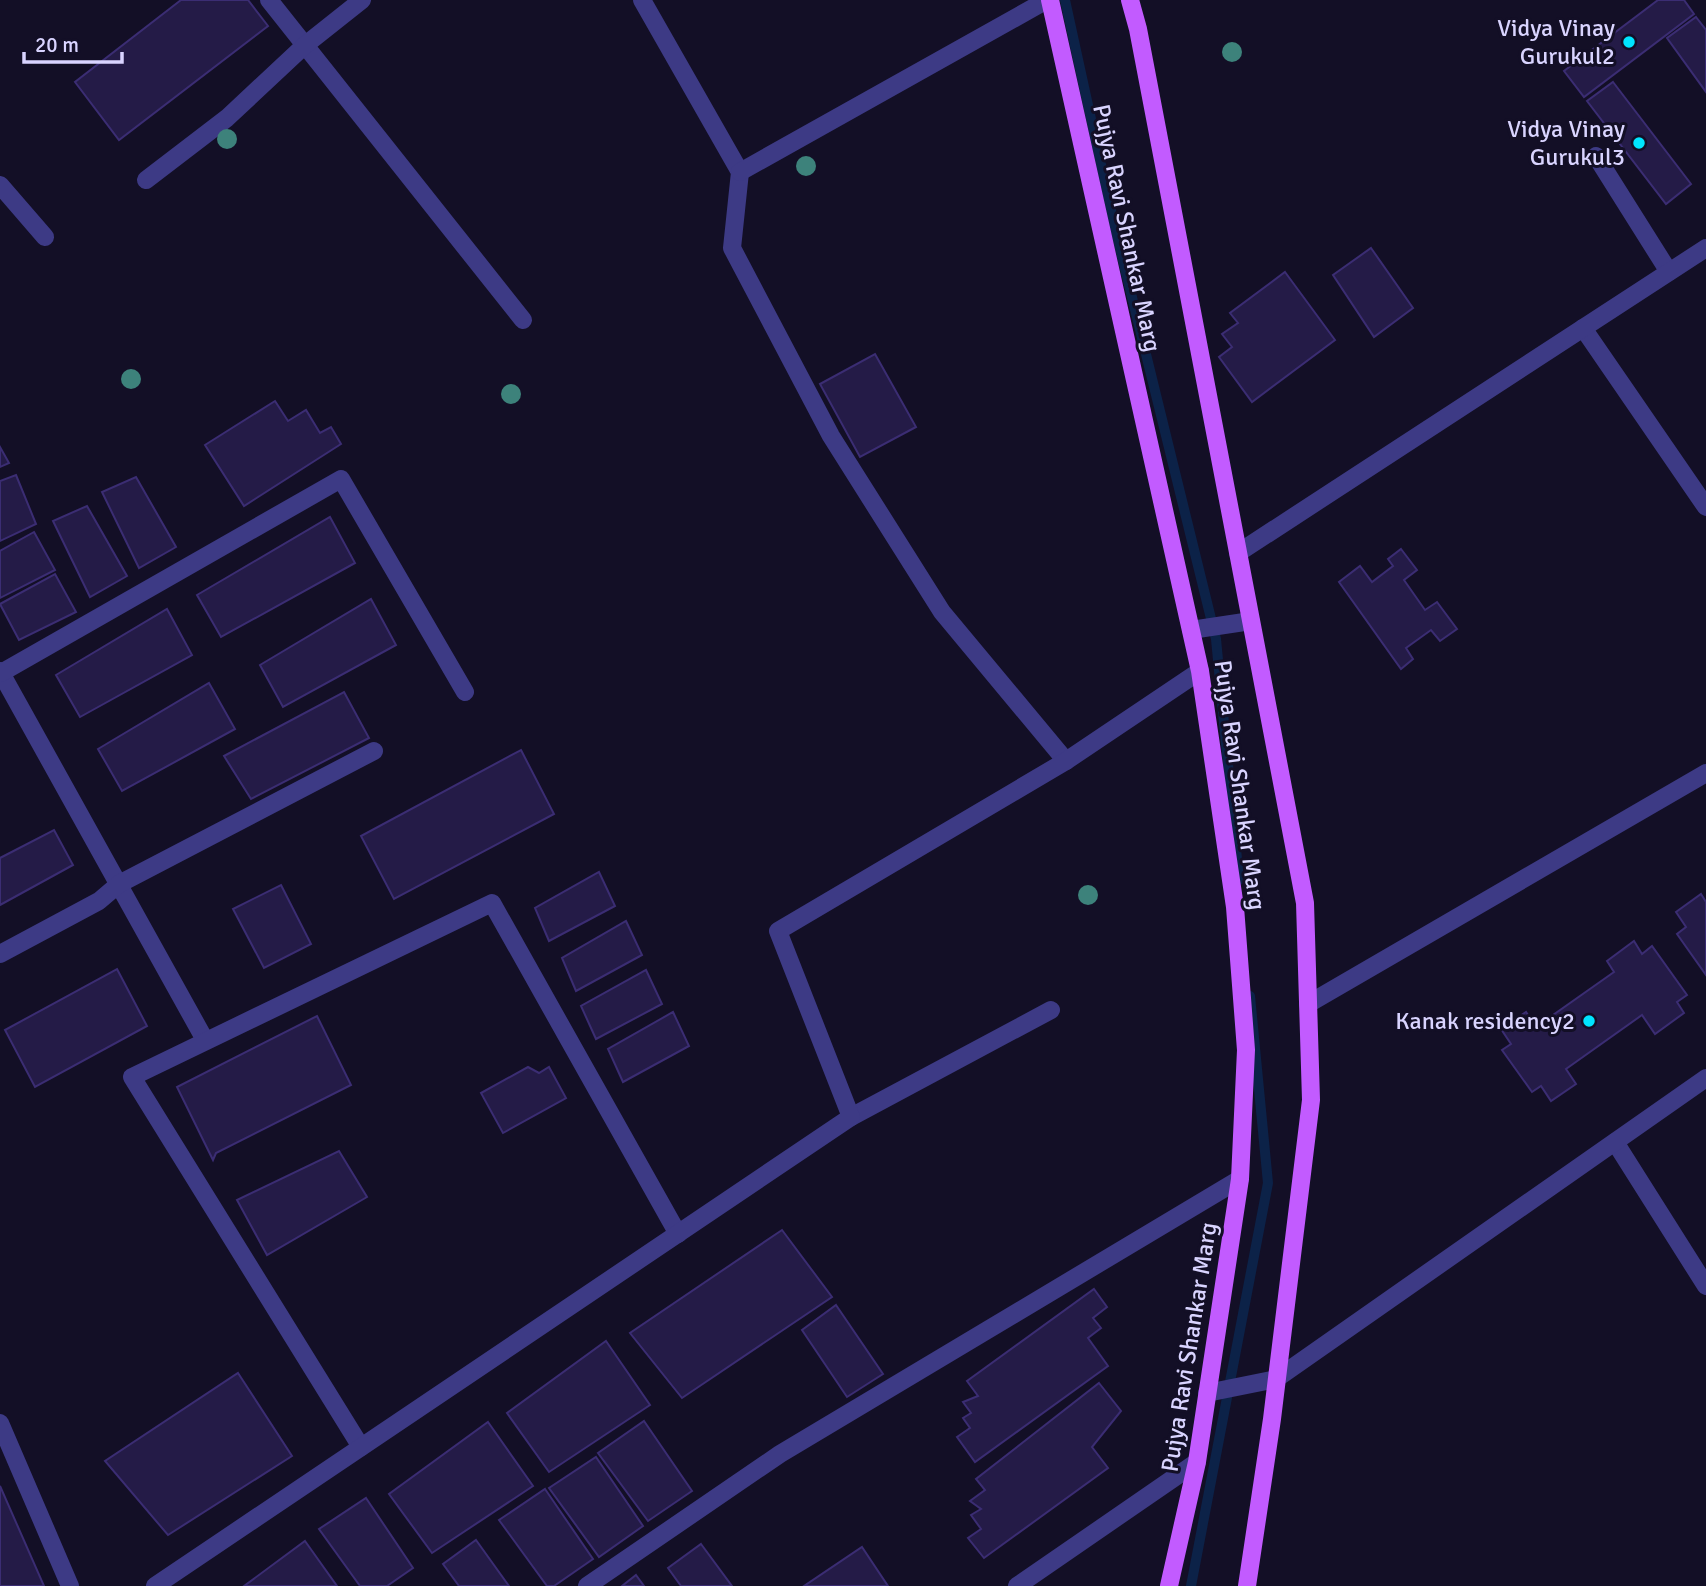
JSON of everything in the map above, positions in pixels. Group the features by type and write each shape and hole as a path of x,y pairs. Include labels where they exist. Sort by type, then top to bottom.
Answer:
{"main road":[{"name":"Pujya Ravi Shankar Marg","path":"1049,0 1200,671 1235,906 1246,1050 1240,1179 1197,1462 1169,1586"},
{"path":"1130,0 1138,29 1305,903 1311,1100 1247,1586"}],"street":[{"path":"269,0 523,320"},
{"path":"146,180 227,118 304,46 362,0"},
{"path":"642,0 740,172 732,248 831,436 942,612 1066,761"},
{"path":"740,172 1049,0"},
{"path":"1596,156 1669,272"},
{"path":"0,185 45,237"},
{"path":"1238,553 1706,248"},
{"path":"1583,328 1706,507"},
{"path":"205,1040 1,672 341,479 465,692"},
{"path":"1191,630 1251,621"},
{"path":"851,1117 778,931 1066,761 1200,671"},
{"path":"0,954 99,901 119,884 374,751"},
{"path":"1308,1004 1706,774"},
{"path":"361,1447 132,1077 492,903 678,1234"},
{"path":"155,1586 851,1117 1051,1010"},
{"path":"1207,1393 1276,1379 1706,1078"},
{"path":"1615,1142 1706,1286"},
{"path":"587,1586 780,1454 1240,1179"},
{"path":"0,1423 70,1586"},
{"path":"1017,1586 1197,1462"}],"building":[{"path":"181,0 248,0 268,26 119,140 75,82"},
{"name":"Vidya Vinay Gurukul2","path":"1658,0 1684,0 1694,14 1584,97 1564,71"},
{"path":"1696,17 1706,30 1706,92 1667,38"},
{"name":"Vidya Vinay Gurukul3","path":"1613,82 1691,184 1666,204 1587,101"},
{"path":"1371,248 1413,308 1374,337 1333,275"},
{"path":"1285,272 1335,340 1252,402 1219,357 1232,347 1222,334 1238,323 1230,313"},
{"path":"875,354 916,427 860,457 820,384"},
{"path":"275,401 288,421 306,410 320,433 331,427 341,444 244,506 205,445"},
{"path":"0,447 9,463 0,467"},
{"path":"16,475 36,524 0,541 0,481"},
{"path":"136,477 176,547 139,568 102,492"},
{"path":"87,506 127,576 90,597 53,521"},
{"path":"330,517 355,563 221,637 197,595"},
{"path":"34,532 55,570 0,598 0,551"},
{"path":"1401,549 1417,570 1404,580 1425,610 1437,602 1457,629 1440,641 1431,630 1406,648 1413,659 1401,669 1339,582 1360,566 1372,582 1393,566 1388,559"},
{"path":"55,574 76,612 19,640 0,604"},
{"path":"371,599 396,645 283,707 260,665"},
{"path":"167,609 192,655 80,717 56,675"},
{"path":"209,683 235,729 122,791 98,749"},
{"path":"344,692 369,738 251,799 224,756"},
{"path":"521,750 554,814 394,899 361,836"},
{"path":"54,830 73,865 0,905 0,858"},
{"path":"599,872 615,906 549,941 535,908"},
{"path":"281,885 311,944 264,968 233,909"},
{"path":"1701,894 1706,902 1706,975 1677,934 1686,927 1676,912"},
{"path":"626,921 642,955 576,991 562,958"},
{"name":"Kanak residency2","path":"1634,941 1642,954 1652,946 1687,995 1677,1002 1684,1013 1655,1034 1642,1015 1566,1069 1576,1084 1551,1101 1541,1086 1532,1092 1502,1050 1511,1044 1501,1029 1526,1012 1536,1027 1614,972 1607,961"},
{"path":"117,969 147,1026 35,1087 5,1030"},
{"path":"646,970 662,1004 596,1039 581,1006"},
{"path":"673,1012 689,1046 623,1082 608,1049"},
{"path":"317,1016 351,1085 216,1153 213,1160 177,1087"},
{"path":"528,1067 539,1073 549,1067 566,1098 503,1133 481,1093"},
{"path":"339,1151 367,1197 267,1255 237,1200"},
{"path":"782,1230 832,1297 682,1398 630,1333"},
{"path":"1094,1289 1107,1307 1093,1318 1101,1328 1088,1338 1108,1366 975,1462 957,1437 970,1428 963,1418 971,1413 963,1402 978,1396 967,1381"},
{"path":"836,1305 883,1374 847,1397 802,1330"},
{"path":"606,1341 650,1405 549,1472 507,1413"},
{"path":"238,1373 292,1456 168,1535 105,1461"},
{"path":"1099,1383 1121,1411 1092,1447 1108,1468 984,1558 968,1538 981,1529 971,1515 981,1509 970,1501 985,1490 976,1479"},
{"path":"644,1421 692,1491 648,1521 598,1453"},
{"path":"488,1422 533,1486 432,1553 389,1494"},
{"path":"596,1457 643,1526 599,1557 549,1488"},
{"path":"0,1486 44,1586 0,1586"},
{"path":"545,1489 593,1559 554,1586 547,1586 499,1520"},
{"path":"366,1498 413,1568 387,1586 360,1586 319,1529"},
{"path":"476,1540 509,1586 459,1586 443,1564"},
{"path":"305,1541 337,1586 244,1586"},
{"path":"701,1544 732,1586 681,1586 668,1568"},
{"path":"862,1547 888,1586 804,1586"},
{"path":"636,1575 644,1586 622,1586"}],"waterway":[{"path":"1065,0 1114,224 1216,639 1239,880"},
{"path":"1191,1586 1268,1183 1250,996"}],"place":[{"name":"Vidya Vinay Gurukul2","path":"1629,42"},
{"name":"Vidya Vinay Gurukul3","path":"1639,143"},
{"name":"Kanak residency2","path":"1589,1021"}]}
